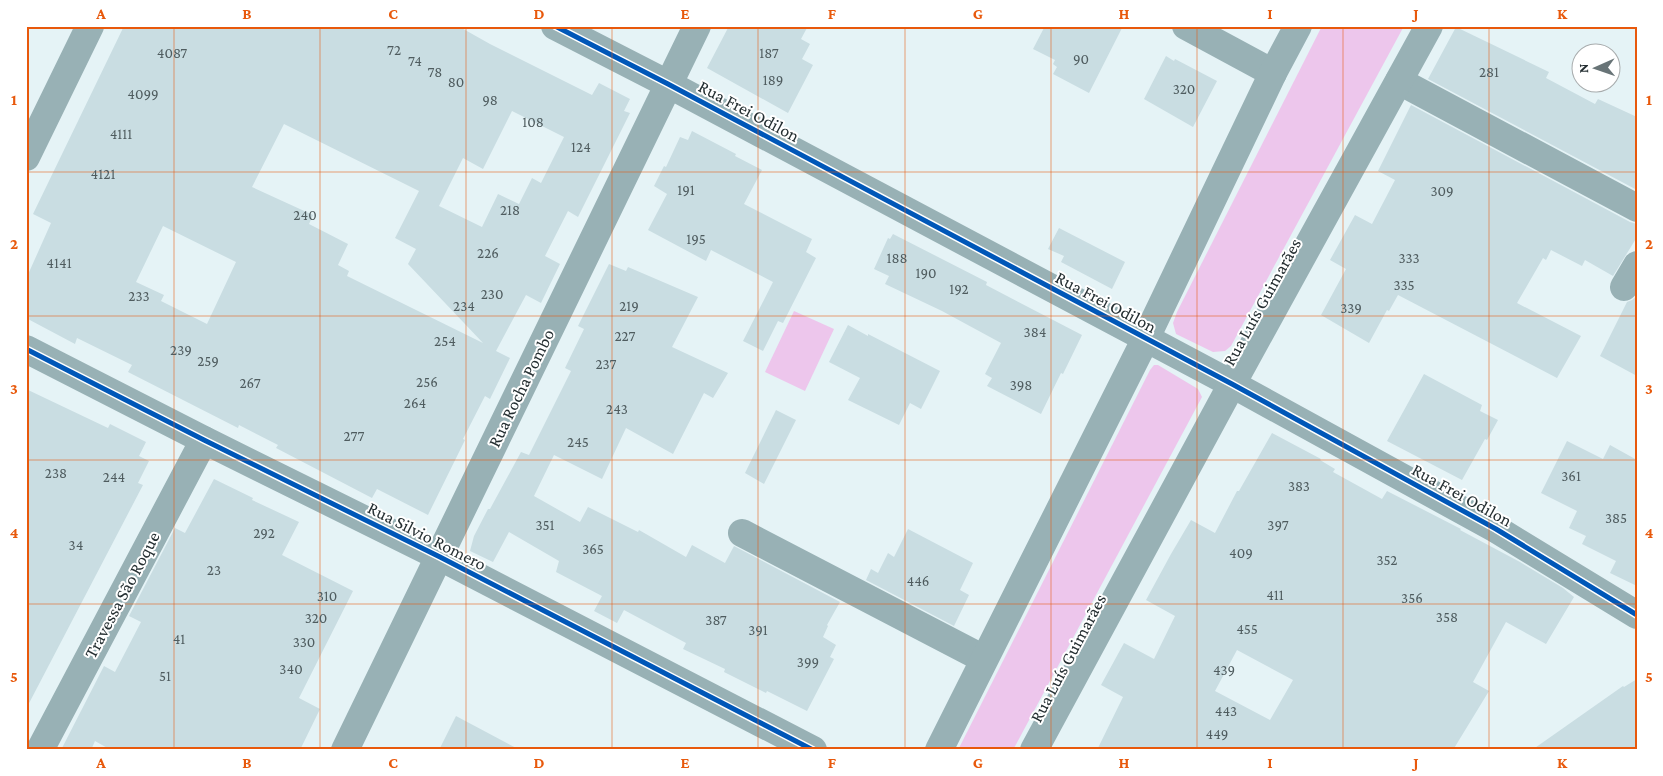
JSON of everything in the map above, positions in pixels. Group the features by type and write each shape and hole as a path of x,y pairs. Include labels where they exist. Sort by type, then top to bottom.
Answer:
{"street":[{"path":"26,157 90,26"},
{"name":"Rua Frei Odilon","path":"555,26 668,84 1232,384 1496,529 1637,615"},
{"name":"Rua Rocha Pombo","path":"345,750 697,26"},
{"path":"1186,26 1273,73"},
{"path":"939,750 1146,338 1273,73 1298,26"},
{"name":"Rua Luís Guimarães","path":"1034,750 1429,26"},
{"path":"1399,81 1637,208"},
{"name":"Rua Silvio Romero","path":"26,349 814,750"},
{"name":"Travessa São Roque","path":"40,750 204,440"},
{"path":"742,533 984,659"}],"shaded area":[{"path":"1322,26 1404,26 1231,346 1225,351 1213,352 1176,334 1173,323"},
{"path":"794,311 834,329 805,391 765,372"},
{"path":"1154,365 1158,365 1198,389 1202,397 1013,750 958,750 1150,370"}],"building":[{"path":"124,26 458,26 592,95 599,83 630,99 624,111 630,113 578,217 568,211 545,256 560,264 541,303 526,295 496,351 510,358 490,399 485,396 428,515 377,489 372,498 276,448 278,445 239,425 238,428 128,372 132,365 77,338 75,344 26,318 26,279 51,223 33,214","holes":["512,111 564,137 541,183 532,178 519,204 498,194 482,227 439,206 463,158 483,169","284,124 419,191 395,238 416,249 408,264 483,343 347,276 349,271 338,265 348,244 309,224 313,215 252,187","163,226 236,262 207,324 161,301 164,295 136,282"]},
{"path":"729,26 808,26 801,39 810,44 802,59 813,65 788,113 707,68"},
{"path":"1045,26 1123,26 1089,93 1053,74 1057,67 1053,64 1055,60 1033,49"},
{"path":"1456,27 1549,72 1546,78 1570,92 1595,104 1598,99 1637,117 1637,190 1428,79"},
{"path":"1166,56 1217,81 1193,127 1144,99"},
{"path":"1411,105 1637,224 1637,237 1613,276 1585,260 1582,266 1551,250 1546,260 1543,258 1517,303 1581,336 1557,378 1398,295 1389,311 1387,310 1369,343 1321,315 1346,269 1330,260 1355,215 1372,224 1395,180 1378,171"},
{"path":"692,131 762,170 744,204 812,239 806,252 816,258 783,323 778,321 763,351 743,341 773,282 711,250 706,261 648,230 667,194 654,186 664,166 666,167 680,137 688,140"},
{"path":"1059,228 1125,262 1112,289 1061,262 1064,256 1048,249"},
{"path":"893,234 987,282 986,285 1082,335 1041,414 987,386 992,378 985,374 1001,343 942,311 885,284 889,276 874,269 888,238 890,239"},
{"path":"609,264 626,271 628,267 698,297 672,347 728,373 713,398 704,393 673,454 626,428 602,479 554,455 534,496 580,522 588,507 638,532 639,530 686,557 692,545 725,563 734,546 840,602 827,625 823,637 836,645 830,657 834,659 807,711 724,672 725,669 683,649 686,643 624,610 617,623 594,611 602,596 556,572 559,561 509,532 493,562 470,551 474,536 488,509 490,509 521,452 529,455 571,371 565,368 584,329 578,326"},
{"path":"1637,296 1637,376 1600,356 1627,302"},
{"path":"848,325 940,371 921,409 910,403 899,425 848,400 860,378 829,362"},
{"path":"1424,374 1482,405 1480,411 1498,420 1462,480 1387,441"},
{"path":"26,389 108,428 110,424 146,442 139,456 149,461 138,483 143,485 26,709"},
{"path":"776,410 796,420 764,484 745,473"},
{"path":"1272,433 1321,459 1335,469 1333,472 1382,499 1387,491 1461,529 1520,562 1563,588 1574,597 1546,644 1506,622 1473,682 1489,691 1453,750 1097,750 1123,697 1101,685 1124,643 1154,659 1175,616 1146,600 1171,554 1191,520 1215,533 1237,491 1239,491","holes":["1237,650 1293,680 1270,720 1215,691"]},
{"path":"1567,441 1603,459 1610,445 1637,460 1637,586 1610,573 1616,561 1582,544 1586,536 1569,528 1577,511 1541,493"},
{"path":"214,479 253,498 252,500 299,522 282,555 353,591 299,698 320,709 300,750 111,750 95,741 91,750 61,750 104,666 115,672 141,622 129,616 175,528 185,533"},
{"path":"908,529 973,563 960,590 969,595 954,626 866,580 871,569 878,573 888,553 894,557"},
{"path":"1637,679 1637,750 1532,750 1623,686"},
{"path":"456,716 520,750 439,750"}],"cycle path":[{"path":"555,26 668,84 1232,384 1496,529 1637,615"},
{"path":"26,349 440,557 813,750"}]}
